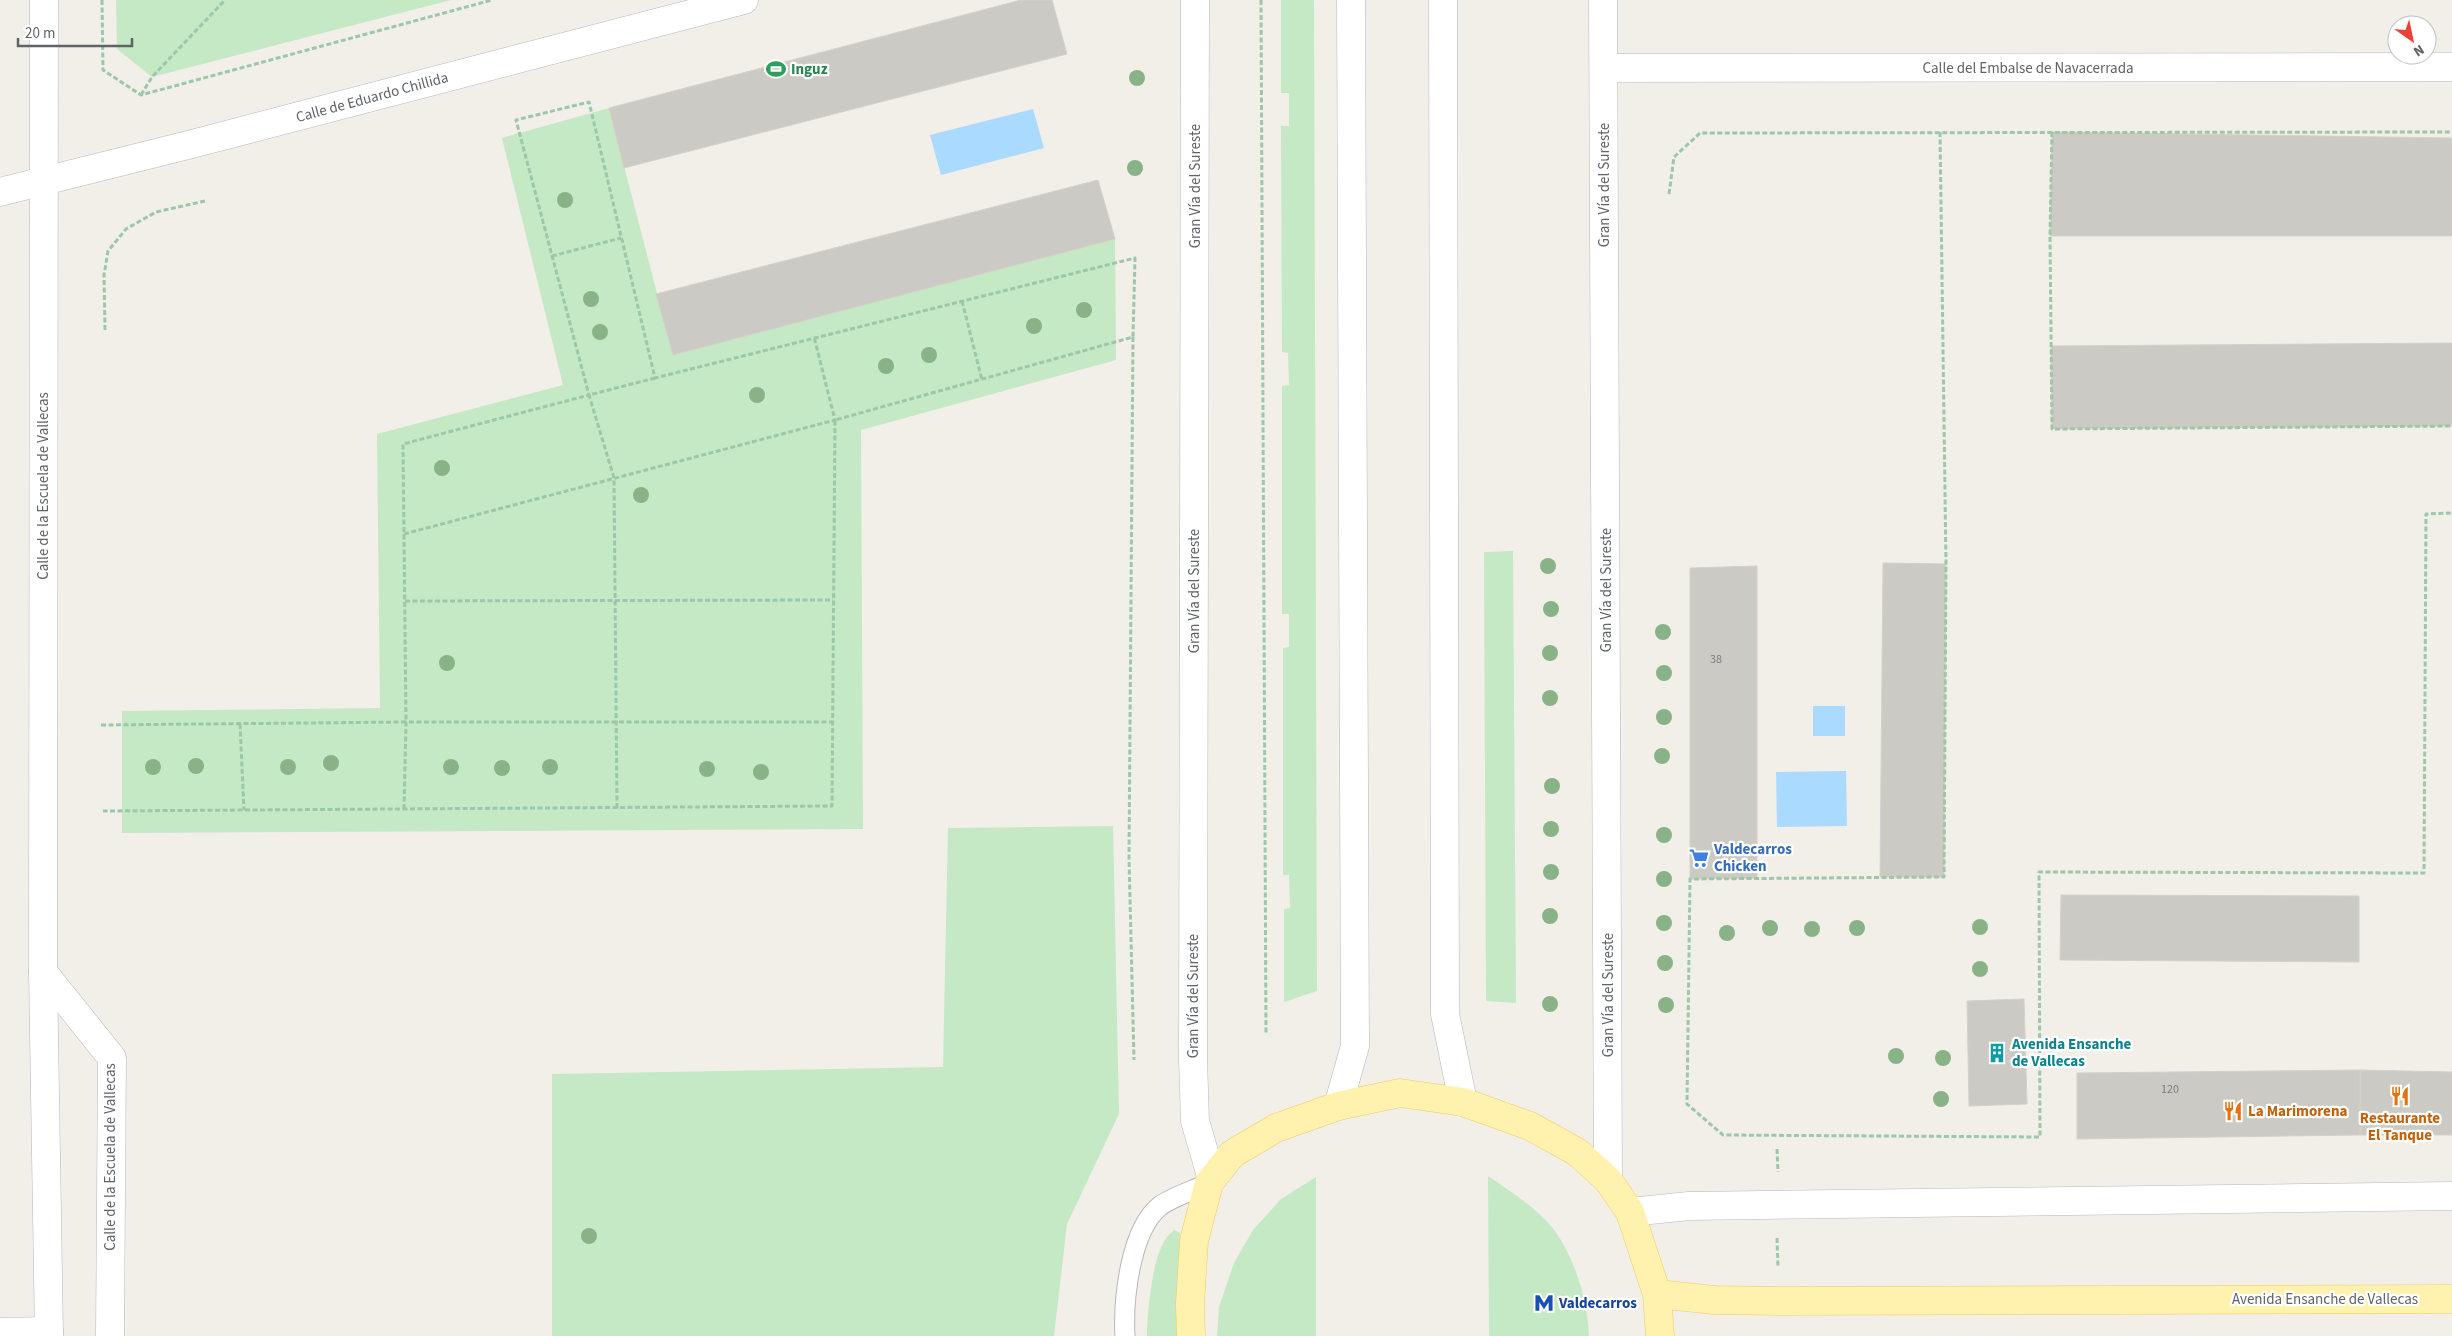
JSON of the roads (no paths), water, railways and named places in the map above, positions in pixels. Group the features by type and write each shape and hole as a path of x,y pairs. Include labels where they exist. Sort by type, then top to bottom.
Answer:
{"main road":[{"path":"1191,1336 1190,1304 1194,1241 1211,1181 1232,1154 1276,1128 1338,1106 1400,1093 1463,1102 1530,1126 1577,1152 1608,1180 1630,1212 1657,1294 1660,1336"},
{"name":"Avenida Ensanche de Vallecas","path":"1657,1294 1714,1300 1778,1301 2452,1298"}],"street":[{"name":"Calle de la Escuela de Vallecas","path":"44,0 43,972 49,1334"},
{"name":"Calle de Eduardo Chillida","path":"0,192 744,0"},
{"name":"Gran Vía del Sureste","path":"1195,0 1193,1060 1194,1120 1211,1181"},
{"path":"1338,1106 1355,1046 1352,0"},
{"path":"1443,0 1445,1014 1463,1102"},
{"name":"Gran Vía del Sureste","path":"1603,0 1608,1180"},
{"name":"Calle del Embalse de Navacerrada","path":"1604,68 2452,66"},
{"name":"Calle de la Escuela de Vallecas","path":"43,972 112,1058 110,1336"},
{"path":"1630,1212 1689,1206 2452,1196"},
{"path":"0,1332 49,1334"}],"lane":[{"path":"1124,1336 1124,1306 1138,1236 1160,1206 1211,1181"}],"water":[{"path":"1033,109 1044,148 941,175 930,135"},
{"path":"1813,706 1845,706 1845,736 1813,736"},
{"path":"1846,771 1847,826 1777,827 1776,772"}],"place":[{"name":"Inguz","path":"776,69"},
{"name":"Valdecarros Chicken","path":"1699,858"},
{"name":"Avenida Ensanche de Vallecas","path":"1997,1053"},
{"name":"Restaurante El Tanque","path":"2400,1096"},
{"name":"La Marimorena","path":"2233,1111"},
{"name":"Valdecarros","path":"1544,1303"}]}
